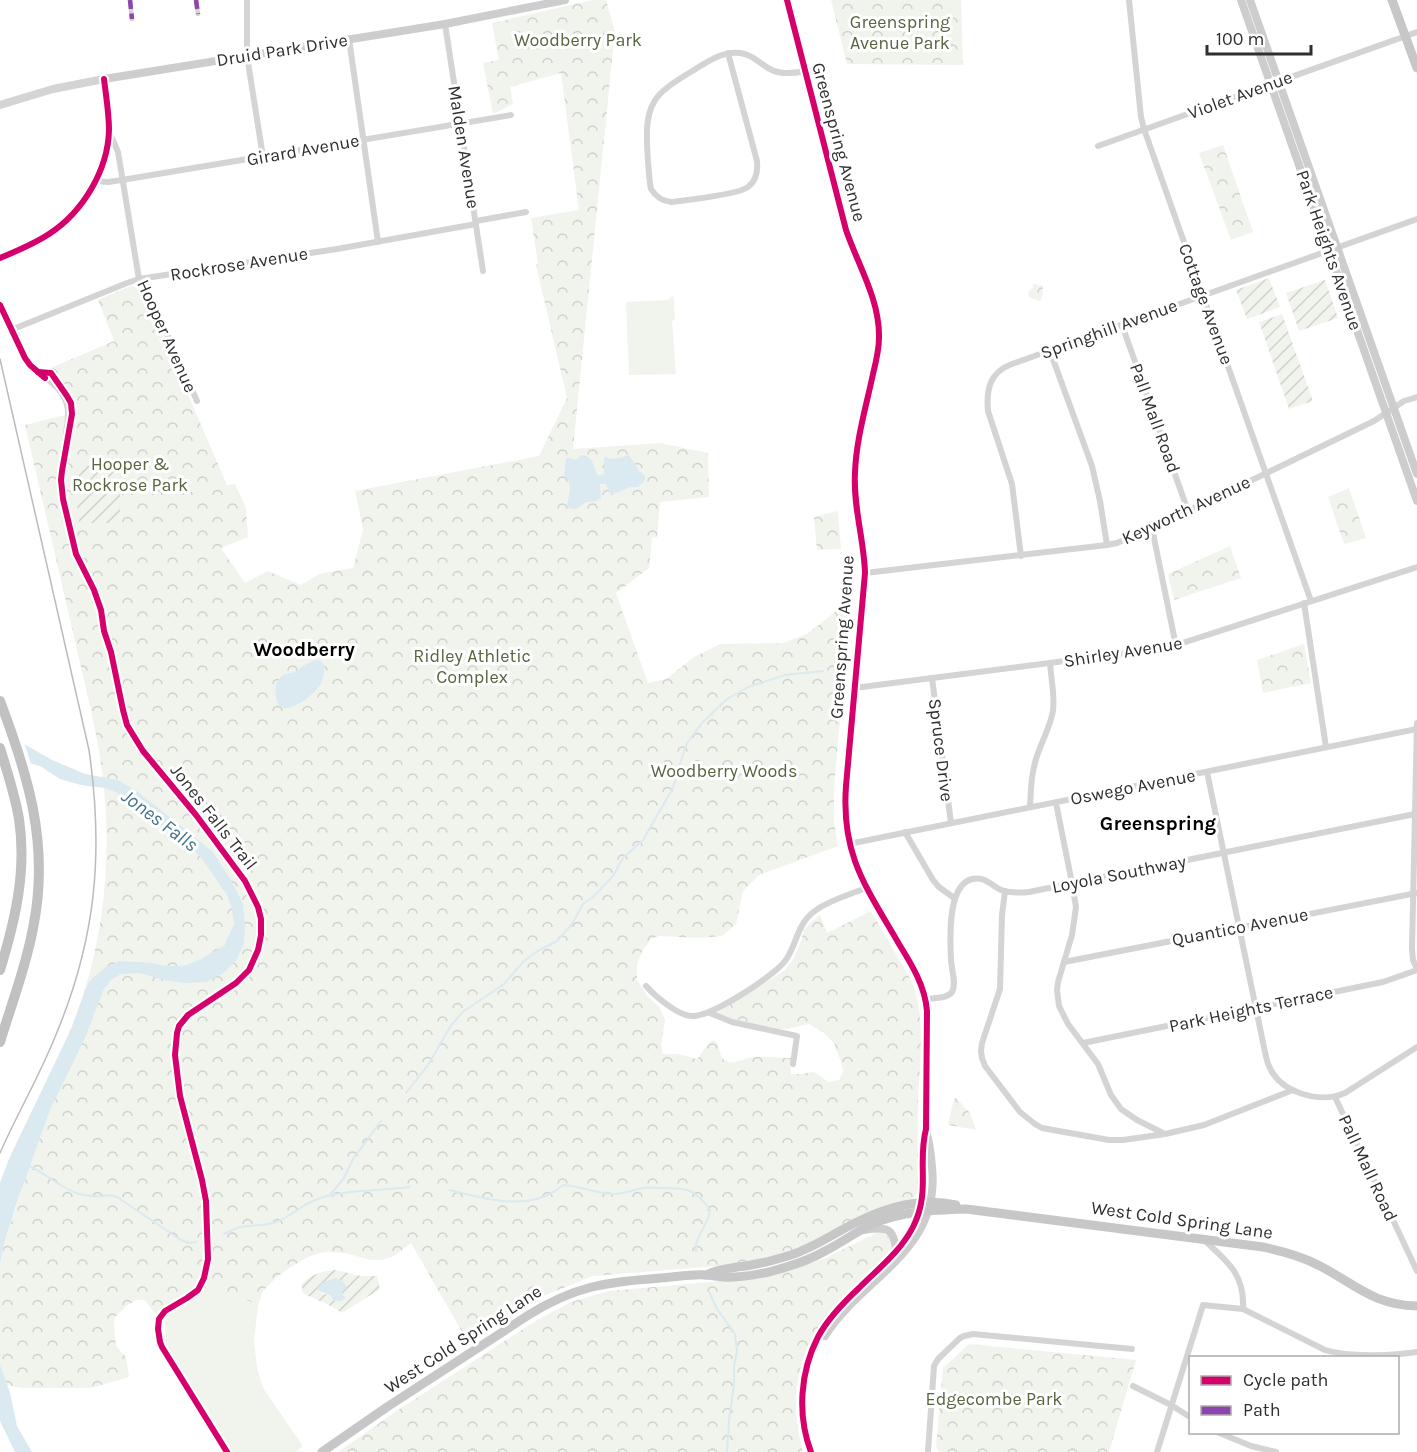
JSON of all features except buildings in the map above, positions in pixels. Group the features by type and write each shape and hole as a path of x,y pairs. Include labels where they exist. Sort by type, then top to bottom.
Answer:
{"highway":[{"path":"0,701 20,754 30,794 35,817 39,865 36,910 28,948 0,1042"},
{"path":"0,748 8,773 21,840 19,891 14,921 0,970"}],"main road":[{"name":"Druid Park Drive","path":"104,79 445,24 565,0"},
{"name":"Greenspring Avenue","path":"787,0 846,230 875,304 879,326 878,351 858,444 855,473 855,496 865,573 844,802 846,828 859,874 914,969 926,999 926,1129 923,1138 925,1207 920,1229 903,1255 837,1320 811,1356"},
{"name":"Park Heights Avenue","path":"1240,0 1394,407 1417,474"},
{"name":"Park Heights Avenue","path":"1250,0 1279,81 1385,413 1417,501"},
{"path":"1392,0 1417,68"},
{"path":"0,258 45,237 60,226 79,206 95,181 104,157 109,130 104,79"},
{"name":"West Cold Spring Lane","path":"706,1275 717,1270 765,1263 798,1253 818,1245 856,1222 896,1207 925,1207 966,1209 1263,1247 1318,1264 1373,1297 1399,1305 1417,1306"},
{"name":"Greenspring Avenue","path":"811,1452 805,1431 802,1406 804,1383 818,1338 831,1317 905,1242 925,1207"},
{"name":"West Cold Spring Lane","path":"322,1452 527,1316 558,1298 582,1289 613,1282 706,1275 724,1277 753,1275 780,1269 822,1253 886,1219 925,1207"},
{"path":"861,1231 886,1229 894,1235 896,1253"}],"street":[{"path":"130,0 132,19"},
{"path":"196,0 198,14"},
{"path":"247,0 247,56 263,157"},
{"name":"Cottage Avenue","path":"1129,0 1144,129 1311,601"},
{"name":"Malden Avenue","path":"445,24 483,271"},
{"name":"Violet Avenue","path":"1098,146 1417,32"},
{"path":"349,39 378,242"},
{"path":"728,53 757,161 757,174 750,186 738,192 665,202 659,199 651,189 647,136 651,109 658,96 670,85 710,60 728,53 748,55 769,69 780,73 805,71"},
{"name":"Druid Park Drive","path":"0,105 53,89 104,79"},
{"name":"Girard Avenue","path":"95,181 122,180 511,115"},
{"name":"Hooper Avenue","path":"109,130 118,152 140,279 197,401"},
{"name":"Rockrose Avenue","path":"11,330 140,279 378,242 526,212"},
{"name":"Springhill Avenue","path":"1021,555 1012,484 988,411 988,394 992,380 1000,370 1005,366 1417,219"},
{"path":"0,305 30,365 55,386 66,402 69,409 66,433"},
{"name":"Pall Mall Road","path":"1122,325 1188,511"},
{"path":"1050,351 1094,475 1107,545"},
{"name":"Keyworth Avenue","path":"865,573 1107,545 1127,540 1374,421 1404,401 1417,396"},
{"path":"1152,528 1176,646"},
{"name":"Shirley Avenue","path":"854,688 1176,646 1417,567"},
{"path":"1304,603 1326,747"},
{"path":"1030,807 1034,764 1053,710 1050,663"},
{"name":"Spruce Drive","path":"932,678 951,823"},
{"path":"1417,723 1412,954 1417,970"},
{"name":"Oswego Avenue","path":"849,844 1417,729"},
{"path":"1207,772 1269,1066 1277,1078 1293,1090 1313,1097 1335,1097 1417,1047"},
{"path":"1056,803 1075,899 1075,922 1058,982 1059,1006 1068,1024 1098,1064 1111,1095 1121,1108 1137,1120 1165,1134"},
{"name":"Loyola Southway","path":"954,898 959,887 975,878 986,880 1005,891 1020,893 1415,814"},
{"path":"905,832 933,880 954,898 951,925 951,961 954,979 952,991 945,996 926,999"},
{"path":"646,986 663,1001 686,1015 692,1017 710,1013 781,967 789,956 800,928 810,915 866,888"},
{"path":"1005,891 1000,989 981,1051 985,1066 1020,1112 1035,1124 1042,1128 1109,1140 1123,1140 1204,1125 1293,1090"},
{"name":"Quantico Avenue","path":"1064,962 1415,893"},
{"name":"Park Heights Terrace","path":"1083,1043 1383,982 1417,970"},
{"path":"710,1013 725,1020 797,1036 794,1064"},
{"name":"Pall Mall Road","path":"1335,1097 1417,1271"},
{"path":"1204,1240 1226,1261 1236,1275 1243,1291 1243,1308"},
{"path":"1156,1452 1203,1305 1243,1308 1325,1350 1349,1354 1414,1352"},
{"path":"928,1452 934,1366 938,1359 964,1336 973,1334 1132,1349"},
{"path":"1133,1386 1172,1405 1189,1417"},
{"path":"1222,1434 1251,1446 1276,1452"}],"green space":[{"path":"593,0 606,0 617,39 614,40 573,449 660,443 708,453 709,497 660,502 657,538 652,537 649,568 616,593 648,683 666,679 694,657 720,644 783,643 807,634 835,612 853,573 834,788 834,821 838,846 759,875 743,891 736,924 722,936 698,938 659,936 651,939 637,964 637,980 648,997 659,1007 665,1020 661,1045 663,1054 678,1054 697,1059 713,1040 718,1044 723,1059 727,1062 761,1057 791,1058 791,1074 811,1072 828,1082 839,1080 843,1072 834,1043 824,1033 809,1024 786,1029 771,1029 716,1013 784,971 793,960 804,930 820,915 827,933 871,911 911,980 919,1009 921,1041 917,1193 914,1198 870,1213 795,1250 754,1261 593,1276 546,1295 469,1344 411,1243 394,1256 381,1260 323,1252 306,1258 281,1274 267,1286 258,1305 210,1284 196,1297 162,1318 158,1313 155,1314 145,1300 136,1300 125,1307 115,1317 114,1323 116,1346 126,1357 129,1377 91,1388 22,1388 7,1385 0,1364 0,1264 21,1191 0,1183 20,1135 66,1041 84,992 99,929 106,864 105,799 96,735 25,425 69,414 66,401 41,372 114,341 98,300 128,287 138,288 157,323 227,485 235,484 246,508 248,537 221,548 245,583 268,571 301,585 319,574 353,568 363,530 355,491 539,456 567,398 536,265 538,264 531,218 579,210 561,73 510,87 513,104 493,114 483,63 499,60 492,23"},
{"name":"Greenspring Avenue Park","path":"831,0 961,0 963,65 847,64"},
{"path":"1223,145 1253,232 1231,240 1199,153"},
{"path":"1269,278 1280,307 1247,319 1236,290"},
{"path":"1325,280 1338,318 1299,331 1286,293"},
{"path":"1033,284 1042,285 1043,294 1039,301 1029,297 1028,294"},
{"path":"673,296 675,320 672,321 676,374 629,375 626,302 667,300"},
{"path":"1282,314 1313,401 1289,409 1259,322"},
{"path":"120,465 120,523 79,523 79,466"},
{"path":"1349,488 1366,538 1344,544 1328,497"},
{"path":"838,511 841,549 817,550 814,517"},
{"path":"1230,546 1241,578 1174,600 1168,574"},
{"path":"1304,644 1311,683 1263,693 1257,660"},
{"path":"956,1098 970,1113 976,1130 948,1125"},
{"path":"878,1232 889,1237 891,1250 832,1309 808,1345 799,1375 796,1406 803,1452 338,1452 395,1412 534,1322 571,1302 609,1291 753,1278 785,1272 826,1258"},
{"path":"331,1270 361,1276 377,1276 380,1289 342,1313 304,1294 302,1284 317,1274","holes":["319,1286 342,1291 345,1299 333,1301 331,1296 322,1293"]},
{"path":"210,1284 258,1305 254,1341 257,1368 263,1388 302,1445 296,1452 229,1452 161,1340 165,1329 162,1318 196,1297"},
{"name":"Edgecombe Park","path":"969,1344 1136,1360 1109,1452 939,1452 936,1447 943,1368"}],"water":[{"path":"584,455 591,459 598,476 604,474 605,456 614,459 629,455 645,476 645,480 638,487 631,487 613,494 610,494 606,484 600,484 601,498 586,502 576,509 567,508 570,486 564,476 566,458 576,460"},
{"path":"315,660 320,660 325,666 320,685 306,699 294,706 284,708 279,706 276,698 276,685 280,678"},
{"name":"Jones Falls","path":"18,739 52,760 85,774 118,780 138,792 212,851 243,904 245,925 244,943 236,961 222,974 206,982 185,983 140,973 121,974 111,980 103,991 85,1038 50,1110 16,1205 0,1264 0,1183 9,1159 72,1027 89,982 106,967 119,961 184,966 225,945 234,924 227,895 201,857 189,846 128,804 118,793 105,788 60,779 40,766 29,763"},
{"path":"336,1278 343,1281 347,1288 341,1293 346,1298 341,1301 333,1301 331,1296 318,1290 323,1282"},
{"path":"0,1364 10,1393 17,1426 32,1452 15,1452 0,1421"}],"pier":[{"path":"0,694 5,700 14,727 23,739 32,767 16,760 7,753 1,743"}],"waterway":[{"path":"406,1093 428,1065 452,1024 464,1011 504,984 523,962 536,952 557,941 572,924 583,904 613,876 623,858 643,840 673,788 687,743 702,723 727,699 748,687 785,675 823,671"},
{"path":"330,1195 344,1178 353,1159 381,1121"},
{"path":"29,1166 79,1194 117,1197 181,1240 189,1243 196,1242"},
{"path":"450,1190 493,1200 523,1201 551,1194 563,1185 614,1194 644,1188 684,1189 700,1197 710,1210 697,1240 696,1251"},
{"path":"224,1234 239,1228 279,1221 305,1205 329,1196 410,1187"},
{"path":"709,1292 717,1309 735,1334 737,1351 727,1452"}],"tram line":[{"path":"0,359 89,750 96,825 93,896 80,966 49,1052 0,1153"}],"marked path":[{"path":"130,0 132,19"},
{"path":"196,0 198,14"}],"cycle path":[{"path":"787,0 846,230 872,296 878,324 878,352 859,436 855,473 865,573 846,786 845,810 848,832 858,870 917,976 924,993 927,1011 926,1129 923,1190 918,1214 902,1244 837,1311 818,1337 812,1350 802,1394 804,1423 811,1452"},
{"path":"0,258 37,241 61,225 73,214 91,189 99,175 108,145 109,124 104,79"},
{"path":"0,305 25,358 45,378"},
{"name":"Jones Falls Trail","path":"38,372 51,373 71,403 72,414 61,480 63,499 76,554 101,610 127,725 143,751 196,815 245,881 258,907 261,919 258,950 249,970 236,983 188,1015 179,1026 175,1055 180,1096 206,1201 208,1259 204,1278 198,1290 165,1311 159,1319 158,1329 162,1347 227,1452"}],"district":[{"name":"Woodberry","path":"304,649"},
{"name":"Greenspring","path":"1158,823"}],"park label":[{"name":"Woodberry Park","path":"578,40"},
{"name":"Hooper & Rockrose Park","path":"130,474"},
{"name":"Ridley Athletic Complex","path":"472,666"},
{"name":"Woodberry Woods","path":"724,771"}]}
